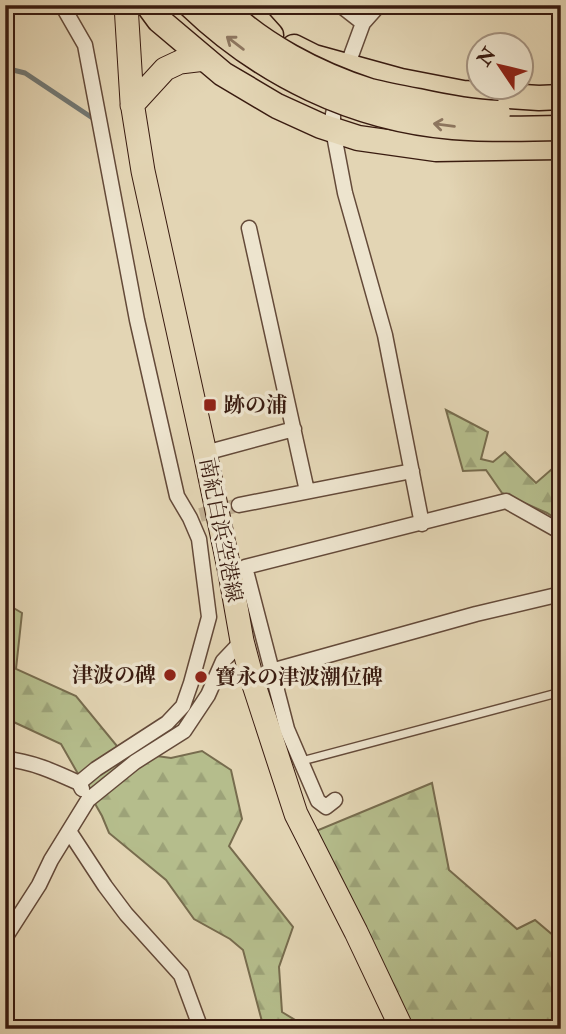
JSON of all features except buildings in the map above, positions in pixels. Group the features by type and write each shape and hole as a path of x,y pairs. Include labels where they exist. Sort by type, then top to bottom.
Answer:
{"highway":[{"path":"148,5 159,20 223,74 277,106 333,130 359,138 436,149 561,147"},
{"path":"190,5 227,38 269,67 304,86 350,105 375,113 452,127 561,128"},
{"path":"208,5 314,57 347,66 463,93 561,97"},
{"path":"221,5 256,34 289,55 322,72 371,91 478,112 561,114"},
{"path":"244,5 271,35"}],"main road":[{"name":"南紀白浜空港線","path":"126,5 132,105 143,171 252,679 296,814 402,1029"},
{"path":"132,105 165,69 180,62 205,58"}],"street":[{"path":"62,5 85,45 140,334 177,496 195,517 209,617 183,706 167,723 79,783"},
{"path":"340,5 363,23"},
{"path":"379,5 363,23 347,66 333,114 333,130 345,193 385,335 422,524"},
{"path":"249,228 307,491"},
{"path":"205,453 294,429"},
{"path":"239,505 412,471"},
{"path":"335,800 326,807 318,801 287,729 245,567 506,501 561,532"},
{"path":"271,671 476,614 561,594"},
{"path":"5,938 88,800 135,762 184,731 208,695 223,661 242,641"},
{"path":"5,759 22,760 79,783 88,800"},
{"path":"69,831 104,886 181,975 201,1029"}],"lane":[{"path":"302,761 561,692"}],"green space":[{"path":"446,410 488,432 481,459 493,462 505,452 536,483 552,469 561,410 561,522 502,493 486,470 463,471"},
{"path":"5,603 22,613 16,669 76,696 121,751 171,758 202,751 231,770 242,819 229,846 293,927 279,967 282,1012 310,1029 264,1029 243,950 230,939 194,919 166,880 109,833 61,744 5,718"},
{"path":"432,783 449,870 517,929 535,920 561,942 561,1029 410,1029 316,831"}],"waterway":[{"path":"5,68 25,73 91,117"}],"tunnel":[{"path":"200,515 239,505"}],"place":[{"name":"跡の浦","path":"210,405"},
{"name":"津波の碑","path":"170,675"},
{"name":"寶永の津波潮位碑","path":"201,677"}]}
